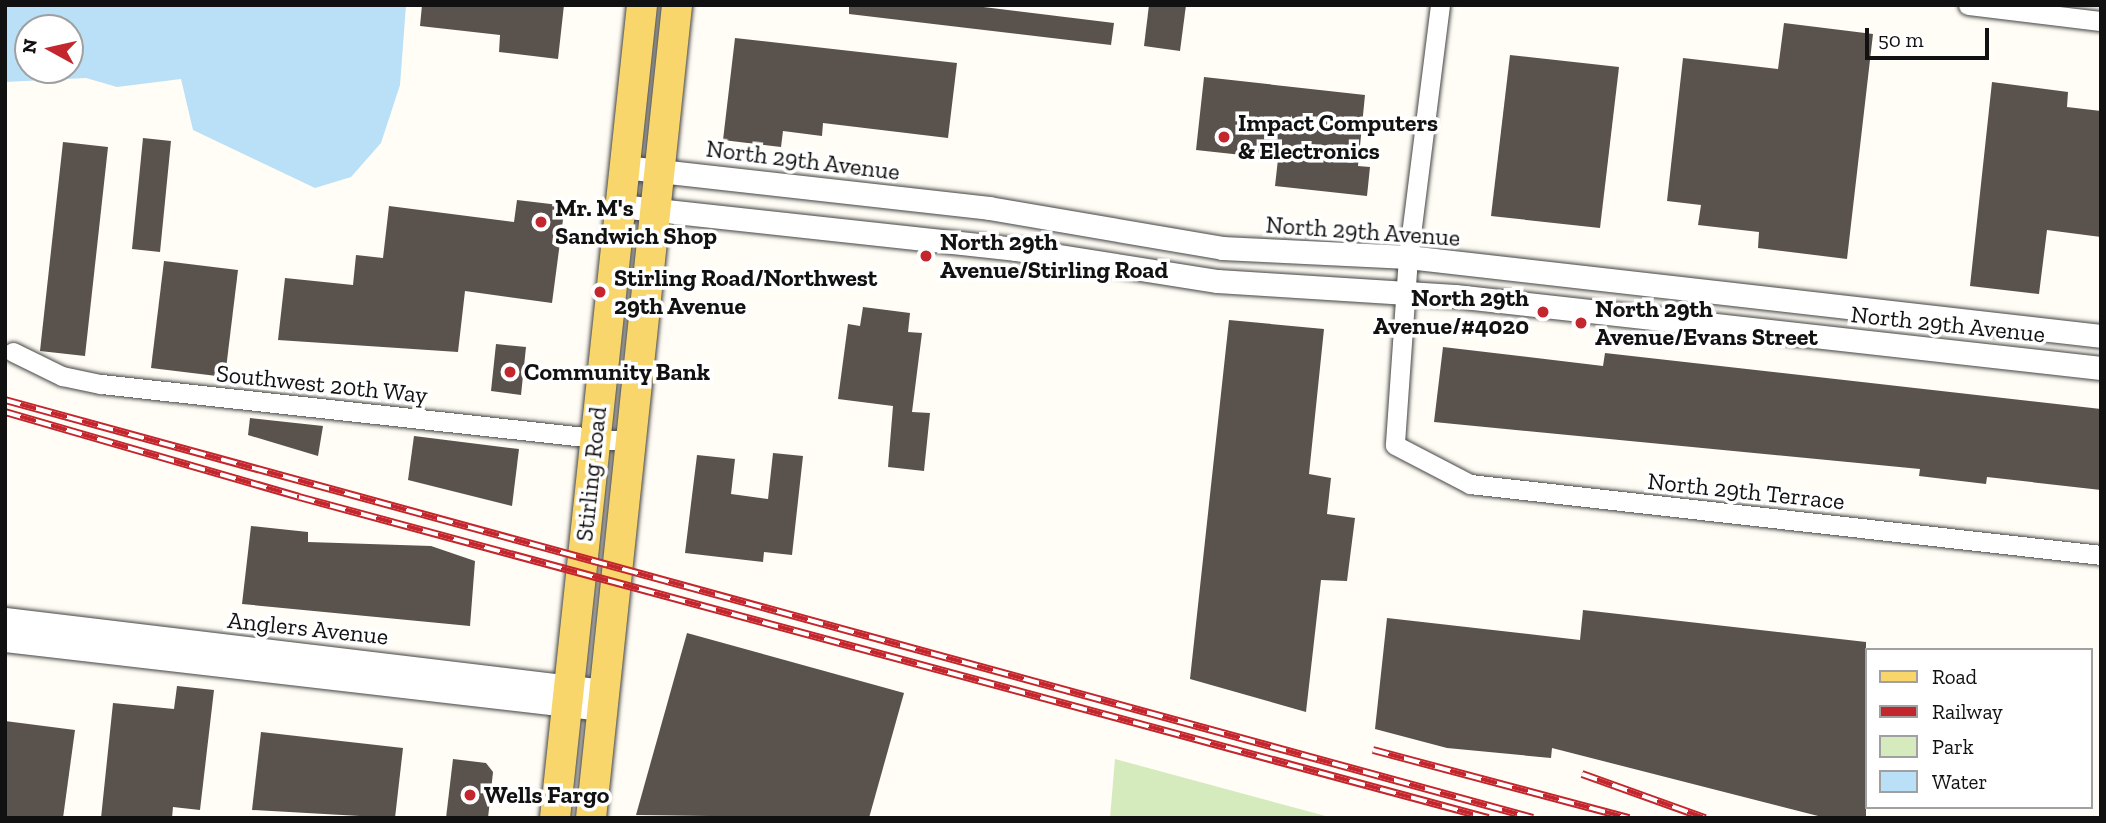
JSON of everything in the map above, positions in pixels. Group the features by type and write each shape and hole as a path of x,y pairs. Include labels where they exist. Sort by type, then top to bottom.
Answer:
{"main road":[{"name":"Stirling Road","path":"555,818 642,5"},
{"name":"Stirling Road","path":"591,818 677,5"}],"street":[{"path":"1406,295 1408,257 1440,5"},
{"path":"1968,5 2101,21"},
{"name":"North 29th Avenue","path":"625,167 989,208 1222,248 1408,257 2101,336"},
{"name":"North 29th Avenue","path":"620,206 1015,249 1217,281 1406,295 2101,368"},
{"name":"North 29th Terrace","path":"1406,295 1395,445 1470,485 2101,555"},
{"name":"Southwest 20th Way","path":"13,352 62,376 101,384 631,442"},
{"name":"Anglers Avenue","path":"5,620 603,700"},
{"path":"111,653 140,636"},
{"name":"Anglers Avenue","path":"5,640 111,653 568,695"}],"green space":[{"path":"1115,759 1333,818 1110,818"}],"water":[{"path":"5,5 406,5 400,85 381,143 351,177 315,188 193,130 181,79 117,87 84,78 84,14 14,14 14,82 5,82"}],"building":[{"path":"422,5 564,5 558,59 499,52 500,35 420,26"},
{"path":"849,5 967,5 1114,23 1111,45 849,14"},
{"path":"1149,5 1186,5 1180,51 1144,46"},
{"path":"1784,23 1873,34 1847,259 1758,248 1759,232 1698,225 1701,205 1667,201 1683,58 1778,69"},
{"path":"735,38 957,63 948,138 823,123 822,136 783,131 781,147 723,140"},
{"path":"1510,55 1619,67 1600,228 1491,216"},
{"path":"1204,77 1365,95 1358,166 1370,167 1367,196 1275,186 1278,159 1196,150"},
{"path":"1992,82 2068,92 2067,107 2101,111 2101,237 2047,230 2039,294 1970,286"},
{"path":"143,138 171,141 160,252 132,249"},
{"path":"63,142 108,147 85,356 40,351"},
{"path":"517,200 559,205 564,212 552,303 465,291 458,352 278,340 285,278 353,285 356,255 383,258 389,206 514,222"},
{"path":"164,261 238,270 225,377 151,368"},
{"path":"863,307 910,313 908,332 922,333 912,412 930,413 924,471 888,467 893,406 838,399 848,324 860,326"},
{"path":"1229,320 1324,329 1309,474 1331,478 1327,514 1355,518 1347,581 1321,580 1306,712 1190,679"},
{"name":"Community Bank","path":"496,344 526,347 521,395 491,391"},
{"path":"1443,347 1603,366 1605,353 2101,409 2101,490 1987,477 1986,484 1919,476 1920,469 1434,422"},
{"path":"250,418 323,426 318,456 248,435"},
{"path":"414,436 519,449 512,506 408,480"},
{"path":"773,453 803,456 792,555 764,552 763,562 685,553 697,455 735,459 731,494 768,499"},
{"path":"251,526 308,532 308,542 431,546 475,561 470,626 242,604"},
{"path":"1583,610 1866,642 1866,818 1826,818 1552,748 1551,758 1447,748 1375,729 1387,618 1580,640"},
{"path":"687,633 904,693 869,818 636,815"},
{"path":"177,686 214,690 200,810 173,807 172,818 101,818 113,703 174,709"},
{"path":"5,721 75,730 63,818 5,818"},
{"path":"261,732 403,748 395,818 252,810"},
{"name":"Wells Fargo","path":"453,759 486,763 493,772 488,818 446,818"}],"railway":[{"path":"5,400 1533,818"},
{"path":"5,412 299,497 1488,818"},
{"path":"1373,750 1629,818"},
{"path":"1582,774 1705,818"}],"place":[{"name":"Impact Computers & Electronics","path":"1224,137"},
{"name":"Mr. M's Sandwich Shop","path":"541,222"},
{"name":"North 29th Avenue/Stirling Road","path":"926,256"},
{"name":"Stirling Road/Northwest 29th Avenue","path":"600,292"},
{"name":"North 29th Avenue/#4020","path":"1543,312"},
{"name":"North 29th Avenue/Evans Street","path":"1581,323"},
{"name":"Community Bank","path":"510,372"},
{"name":"Wells Fargo","path":"470,795"}]}
